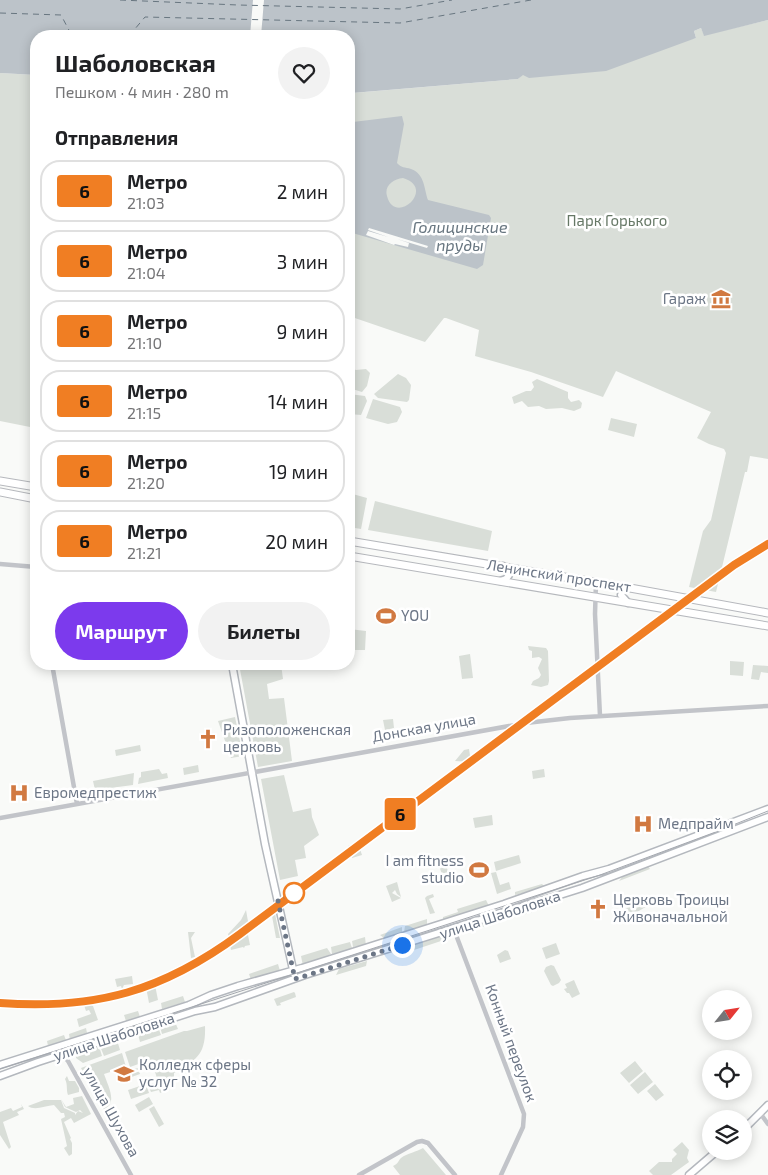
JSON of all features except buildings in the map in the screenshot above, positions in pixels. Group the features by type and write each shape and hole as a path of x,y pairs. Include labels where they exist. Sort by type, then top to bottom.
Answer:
{"main road":[{"path":"0,481 30,486"},
{"path":"0,492 30,497"},
{"name":"Ленинский проспект","path":"355,542 768,613"},
{"name":"Ленинский проспект","path":"355,557 768,626"},
{"path":"500,581 506,579 509,575 508,570 503,566"},
{"path":"628,604 621,595 623,590 630,588"},
{"path":"233,670 265,844 295,979"},
{"name":"улица Шаболовка","path":"0,1065 190,1005 211,995 238,986 293,971 609,869 768,809"},
{"name":"улица Шаболовка","path":"0,1076 71,1051 195,1011 215,1007 295,979 582,888 768,817"},
{"path":"752,1121 768,1105"},
{"path":"689,1175 706,1160"}],"street":[{"path":"0,564 30,566"},
{"path":"596,582 600,716"},
{"path":"53,670 77,804"},
{"name":"Донская улица","path":"0,818 526,723 600,716 768,706"},
{"name":"Конный переулок","path":"451,920 524,1114 523,1127 502,1175"},
{"path":"443,933 452,933 457,938"},
{"name":"улица Шухова","path":"56,1047 68,1061 131,1175"},
{"name":"улица Шухова","path":"68,1061 71,1051"},
{"path":"760,1113 768,1124"},
{"path":"359,1175 422,1141 428,1143 455,1175"}],"green space":[{"name":"Парк Горького","path":"768,20 768,459 750,456 716,592 689,587 703,531 711,520 726,453 724,449 697,438 711,412 616,371 603,397 531,372 475,356 479,330 446,318 444,318 425,342 355,318 355,93 518,79 523,74 696,38 694,31 701,28 704,35"},
{"path":"0,73 30,75 30,427 0,421"},
{"path":"366,369 370,373 367,386 362,392 355,390 355,370"},
{"path":"398,374 406,378 411,385 407,402 378,398 374,394"},
{"path":"537,379 568,392 568,398 571,402 579,400 582,403 581,408 574,411 562,408 546,409 539,406 528,407 522,401 514,404 512,397 526,391 531,391 534,387 532,382"},
{"path":"355,395 365,396 367,401 361,415 355,414"},
{"path":"373,399 400,407 402,412 397,422 388,424 366,418"},
{"path":"611,418 637,424 634,437 608,430"},
{"path":"355,495 367,498 361,529 355,528"},
{"path":"375,501 492,531 488,551 368,530"},
{"path":"355,630 366,631 365,650 355,650"},
{"path":"528,646 546,648 548,651 548,685 541,687 531,685 541,675 538,668 542,659 539,657 532,658 532,651 529,650"},
{"path":"470,654 473,678 462,679 459,656"},
{"path":"730,661 744,662 743,676 730,675"},
{"path":"753,665 768,666 768,673 761,672 759,680 751,679"},
{"path":"240,670 282,670 283,679 267,684 269,699 284,698 292,761 258,767"},
{"path":"235,717 243,756 231,758 218,721"},
{"path":"393,719 394,728 385,730 383,720"},
{"path":"140,745 141,751 116,756 115,750"},
{"path":"469,749 471,762 455,761 464,750"},
{"path":"198,765 199,772 184,775 183,768"},
{"path":"159,769 162,774 167,773 168,778 138,784 141,772"},
{"path":"544,769 545,777 533,779 532,771"},
{"path":"134,773 133,785 95,790 93,781"},
{"path":"284,775 293,812 311,808 312,817 319,835 304,846 306,858 295,860 298,876 280,880 261,779"},
{"path":"403,807 405,820 395,822 392,809"},
{"path":"492,815 493,825 475,828 473,818"},
{"path":"358,843 362,855 352,858 348,846"},
{"path":"519,855 521,863 496,871 494,862"},
{"path":"446,864 448,879 436,884 433,876 442,874 439,866"},
{"path":"648,866 650,869 619,881 623,876"},
{"path":"496,872 500,885 509,882 511,889 497,894 491,873"},
{"path":"397,882 401,897 395,890 392,893 401,898 392,902 386,886"},
{"path":"542,884 545,887 515,895 515,892"},
{"path":"433,894 434,897 429,899 435,913 430,914 425,898"},
{"path":"647,897 649,905 625,919 621,911"},
{"path":"486,900 489,906 443,921 443,917 458,912 457,909"},
{"path":"549,900 550,906 520,916 511,916 506,920 506,914 513,911 515,913"},
{"path":"273,904 280,938 276,938 270,905"},
{"path":"246,910 250,945 231,950 228,934 241,920"},
{"path":"427,919 427,927 405,934 405,926"},
{"path":"488,922 492,924 466,932 467,929"},
{"path":"402,927 402,933 384,938 380,935"},
{"path":"188,932 195,932 191,938 195,957 191,958"},
{"path":"443,935 444,940 411,951 407,947 408,945"},
{"path":"365,937 366,946 353,947 352,941"},
{"path":"350,942 352,948 347,950 346,953 332,954 331,947"},
{"path":"556,943 560,954 546,959 542,948"},
{"path":"327,948 331,954 326,959 303,966 301,956"},
{"path":"505,950 508,951 511,959 500,963 497,955"},
{"path":"367,961 366,966 336,975 339,969"},
{"path":"278,964 280,971 272,972 271,976 251,980 249,974"},
{"path":"554,966 561,980 553,986 544,971 546,967"},
{"path":"132,976 133,984 124,985 122,989 121,986 117,987 115,979"},
{"path":"574,980 580,994 572,998 564,989 567,988 565,984"},
{"path":"155,985 158,1000 149,1003 146,987"},
{"path":"294,992 296,997 277,1006 274,999"},
{"path":"183,996 185,1002 162,1009 161,1003"},
{"path":"89,1004 93,1006 98,1020 79,1027 77,1019 91,1014 89,1010 86,1011 84,1005"},
{"path":"138,1011 140,1017 126,1021 124,1015"},
{"path":"175,1022 178,1029 162,1034 160,1027"},
{"path":"205,1026 202,1050 194,1060 174,1073 174,1086 160,1093 159,1090 151,1092 148,1085 158,1081 152,1063 156,1061 151,1062 150,1060 130,1067 125,1052 184,1031"},
{"path":"158,1027 161,1035 140,1042 138,1034"},
{"path":"86,1028 87,1033 70,1041 69,1034"},
{"path":"64,1035 67,1043 54,1047 52,1045 48,1046 47,1041"},
{"path":"117,1040 120,1050 104,1056 100,1046"},
{"path":"99,1046 102,1056 83,1063 76,1058 76,1054"},
{"path":"122,1053 126,1067 104,1074 111,1099 108,1107 104,1110 81,1068"},
{"path":"635,1061 643,1071 629,1083 620,1073"},
{"path":"138,1068 140,1074 123,1080 121,1073"},
{"path":"645,1072 653,1082 638,1094 630,1085"},
{"path":"67,1076 69,1081 75,1081 79,1092 68,1095 65,1079"},
{"path":"146,1084 149,1093 131,1099 128,1090"},
{"path":"655,1084 664,1095 656,1101 647,1091"},
{"path":"82,1096 91,1114 74,1123 71,1118 64,1122 72,1143 72,1154 69,1156 64,1148 67,1146 61,1119 65,1117 64,1113 61,1113 54,1105 36,1108 28,1106 44,1100 61,1100 64,1108 75,1113 75,1115 78,1111 76,1112 65,1107 61,1099 66,1107 74,1104 73,1098"},
{"path":"149,1097 153,1104 139,1112 135,1105"},
{"path":"21,1104 24,1109 17,1112 19,1115 3,1122 11,1147 9,1149 0,1135 0,1112 11,1108 13,1111 22,1107"},
{"path":"154,1106 164,1124 159,1127 149,1109"},
{"path":"682,1142 689,1150 687,1158 689,1162 671,1175 653,1175 649,1171 659,1162 672,1162 672,1159 677,1154 673,1150"},
{"path":"423,1148 446,1175 400,1175 393,1166 403,1156"}],"water":[{"path":"0,0 768,0 768,20 704,36 701,28 694,31 696,38 606,71 529,78 523,75 518,79 355,93 355,30 30,30 30,75 0,73"},
{"name":"Голицинские пруды","path":"402,116 404,124 397,163 419,174 428,200 489,215 491,218 483,265 477,269 355,234 355,122","holes":["403,178 412,183 416,189 415,196 411,202 405,207 398,208 391,205 386,192 390,184"]}],"pier":[{"path":"253,0 264,0 262,30 250,30"},
{"path":"369,228 428,246 427,248 397,239 409,243 408,247 394,245 366,235 368,231 388,237 368,230"}],"ferry route":[{"path":"120,0 400,9 452,0"},
{"path":"134,30 145,17 400,23 531,0"},
{"path":"0,13 61,15 69,30"}],"tram line":[{"path":"0,1069 600,875 768,811"}],"metro line":[{"name":"6","path":"0,1003 48,1005 80,1003 111,998 142,989 172,977 200,962 227,944 734,565 768,544"}],"place":[{"name":"Гараж","path":"721,299"},
{"name":"YOU","path":"386,616"},
{"name":"Ризоположенская церковь","path":"208,739"},
{"name":"Евромедпрестиж","path":"19,793"},
{"name":"Медпрайм","path":"643,824"},
{"name":"I am fitness studio","path":"479,870"},
{"name":"Церковь Троицы Живоначальной","path":"598,909"},
{"name":"Колледж сферы услуг № 32","path":"124,1074"}],"route":[{"path":"294,893 278,901 295,979 402,945"}]}
